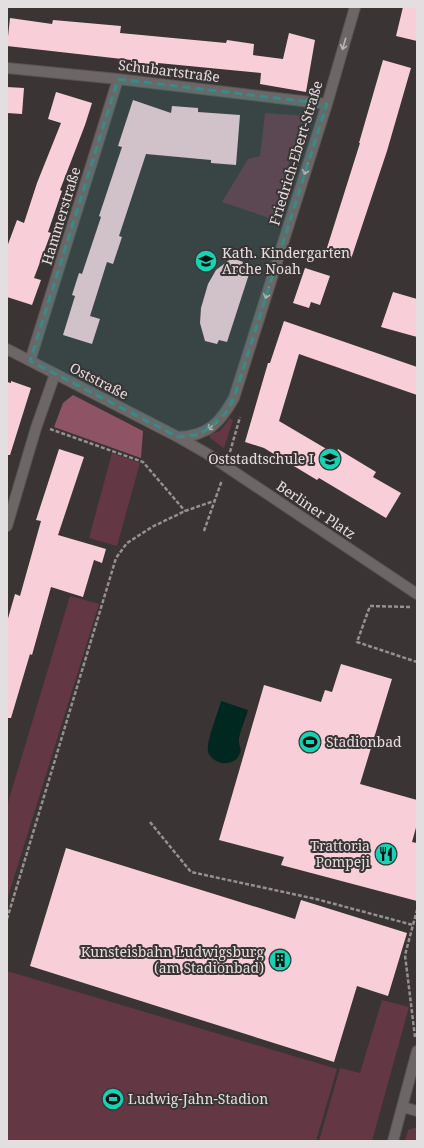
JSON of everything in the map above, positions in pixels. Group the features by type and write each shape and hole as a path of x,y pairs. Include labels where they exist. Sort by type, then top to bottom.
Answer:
{"street":[{"name":"Friedrich-Ebert-Straße","path":"178,437 198,435 208,429 226,413 234,398 327,104 354,7"},
{"name":"Schubartstraße","path":"7,68 118,79 327,104"},
{"name":"Hammerstraße","path":"30,361 118,79"},
{"name":"Oststraße","path":"7,349 178,437"},
{"path":"7,526 55,374"},
{"name":"Berliner Platz","path":"178,437 227,466 417,594"},
{"path":"393,1141 403,1107 416,1047"},
{"path":"403,1107 417,1111"}],"path":[{"path":"38,425 143,462 185,511"},
{"path":"204,530 227,466 237,428"},
{"path":"7,919 116,558 127,544 152,527 185,511 214,501"},
{"path":"417,607 370,606 357,642 417,662"},
{"path":"150,822 191,872 316,899 413,925"},
{"path":"416,1047 405,956 417,910"}],"highlighted area":[{"path":"118,79 327,104 234,398 226,413 208,429 198,435 178,437 30,361"}],"shaded area":[{"path":"265,113 304,116 272,219 222,202 248,159 260,156"},
{"path":"73,395 143,431 141,458 54,427 63,403"},
{"path":"230,418 233,420 224,448 210,438 210,434 220,431"},
{"path":"112,453 140,463 117,546 89,538"},
{"path":"70,596 99,604 7,900 7,806"},
{"path":"221,701 248,710 239,741 241,752 237,759 226,763 215,760 208,752 210,734"},
{"name":"Ludwig-Jahn-Stadion","path":"7,971 337,1069 316,1141 7,1141"},
{"path":"382,1000 409,1007 372,1141 319,1141 340,1068 360,1073"},
{"path":"417,1127 417,1141 405,1141 408,1130"}],"building":[{"path":"403,7 417,7 417,41 396,36"},
{"path":"10,18 52,24 53,20 121,26 120,33 226,43 227,40 254,44 253,55 283,59 289,33 315,40 306,92 260,84 261,73 158,63 158,65 131,62 131,60 7,46"},
{"path":"383,60 411,68 387,151 351,259 326,251 360,143"},
{"path":"7,87 24,88 22,114 7,113"},
{"path":"56,92 92,103 60,190 62,191 48,232 51,233 34,278 41,280 32,305 7,297 7,247 17,220 24,223 37,183 61,123 48,119"},
{"path":"133,100 171,113 172,106 198,108 198,112 240,115 236,165 211,163 211,160 146,154 119,236 122,237 113,264 107,262 90,316 100,319 92,344 63,335 75,296 72,295 79,273 82,274 101,217 99,216 122,147 118,146"},
{"path":"232,258 243,262 241,268 250,271 227,342 219,340 217,344 205,341 200,323 201,308 208,284 216,270"},
{"path":"305,268 330,276 320,305 311,302 309,308 293,303"},
{"path":"393,292 417,299 417,337 381,327"},
{"path":"284,321 417,367 417,395 299,354 279,421 335,454 338,449 376,472 373,477 401,493 386,518 319,478 317,480 264,448 245,442 268,363 270,363"},
{"path":"11,381 31,388 10,455 7,455 7,382 11,383"},
{"path":"59,449 84,457 58,535 106,549 102,563 94,560 83,597 51,587 32,655 30,654 11,718 7,718 7,622 15,594 20,596 41,521 36,520"},
{"name":"Stadionbad","path":"341,664 392,679 360,784 417,800 417,824 412,842 417,843 417,901 281,865 284,857 219,840 264,685 321,702 325,690 332,692"},
{"name":"Kunsteisbahn Ludwigsburg (am Stadionbad)","path":"66,848 295,919 301,900 407,933 388,996 357,986 334,1062 30,966"}],"place":[{"name":"Kath. Kindergarten Arche Noah","path":"206,261"},
{"name":"Oststadtschule I","path":"330,459"},
{"name":"Stadionbad","path":"310,742"},
{"name":"Trattoria Pompeji","path":"386,854"},
{"name":"Kunsteisbahn Ludwigsburg (am Stadionbad)","path":"280,960"},
{"name":"Ludwig-Jahn-Stadion","path":"113,1099"}]}
